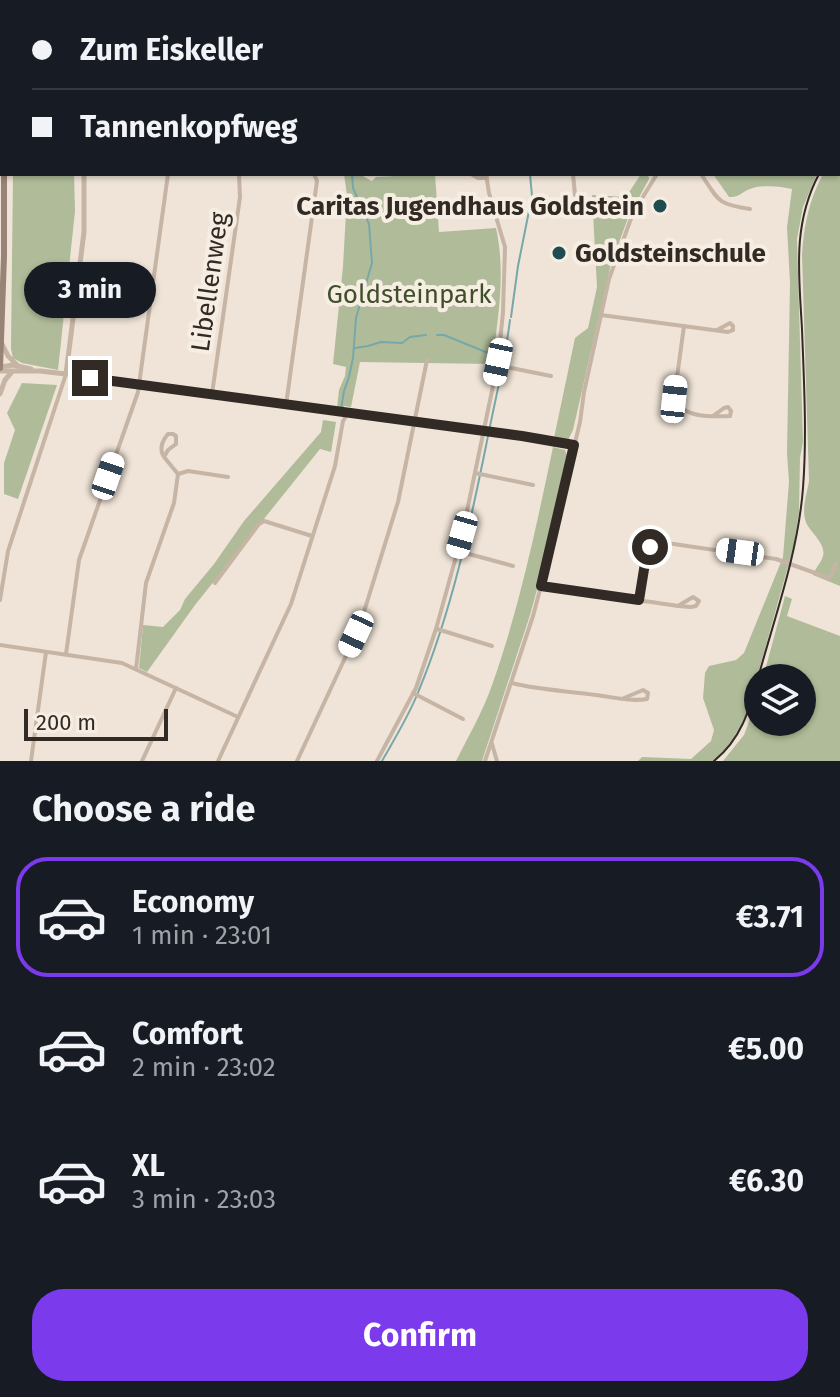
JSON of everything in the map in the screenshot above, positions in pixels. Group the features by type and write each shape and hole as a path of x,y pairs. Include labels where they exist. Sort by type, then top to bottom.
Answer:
{"main road":[{"path":"0,369 4,176"}],"street":[{"path":"0,600 8,551 66,374 84,232 84,176"},
{"path":"66,654 79,560 139,385 168,176"},
{"name":"Libellenweg","path":"212,395 240,197 239,176"},
{"path":"286,405 317,181 315,176"},
{"path":"377,761 416,695 440,630 478,474 483,432 498,362 505,247 486,176"},
{"path":"573,176 575,195"},
{"path":"485,761 541,586 614,262 640,200 656,176"},
{"path":"702,176 721,202 750,209"},
{"path":"601,315 717,330"},
{"path":"684,326 674,399 685,413 713,416"},
{"path":"1,342 8,356 19,366"},
{"path":"297,761 359,628 398,502 427,360"},
{"path":"498,362 506,367 551,376"},
{"path":"0,369 19,366 574,445"},
{"path":"0,369 12,373 40,371"},
{"path":"0,394 5,380 12,373"},
{"path":"218,761 289,609 335,466 343,421 348,413"},
{"path":"136,669 146,583 174,503 178,474 164,457 161,448 168,434 173,434 176,444 164,457"},
{"path":"178,474 188,471 228,477"},
{"path":"478,474 533,485"},
{"path":"215,583 264,521 312,536"},
{"path":"639,600 647,551 655,543 776,559 829,578 836,564"},
{"path":"461,551 513,566"},
{"path":"541,586 678,606"},
{"path":"440,630 492,646"},
{"path":"0,645 122,663 238,717"},
{"path":"31,761 46,652"},
{"path":"512,682 642,701 647,699 648,693 643,690 624,698"},
{"path":"142,761 176,688"},
{"path":"416,695 463,719"},
{"path":"491,741 497,761"}],"green space":[{"path":"13,176 74,176 75,211 58,370 22,363 13,358"},
{"name":"Goldsteinpark","path":"344,176 363,176 372,181 376,177 435,176 439,232 496,228 501,279 492,364 360,362 351,407 337,408 346,367 333,364 347,195"},
{"path":"640,176 648,176 611,264 573,430 568,440 554,438 575,338 588,328 597,287 592,195 626,197"},
{"path":"714,176 816,176 803,207 797,239 803,442 794,545 761,664 744,664 744,719 733,739 713,761 638,761 642,757 691,759 711,741 714,730 703,698 705,673 709,666 736,660 744,653 783,557 789,482 790,283 787,227 792,189 757,187 729,197"},
{"path":"822,176 840,176 840,586 813,575 822,559 823,548 804,515 809,481 802,254 808,213"},
{"path":"22,383 57,385 18,499 4,494 4,463 15,430 7,413"},
{"path":"323,420 336,422 331,452 320,449 195,605 147,672 139,668 143,625 163,627 180,610 244,521 321,432"},
{"path":"553,447 565,450 567,456 530,615 482,761 456,761 483,707 501,659 526,569"},
{"path":"785,596 792,599 787,616 840,636 840,761 723,761 744,735 816,736 816,664 767,664"}],"waterway":[{"path":"341,409 353,358 356,318 372,263 369,224 353,188 352,176"},
{"path":"511,317 532,196 530,176"},
{"path":"382,761 415,699 451,598 474,504 510,320"},
{"path":"355,348 381,342 402,343 410,337 426,335"},
{"path":"437,335 493,355"}],"tram line":[{"path":"762,664 785,584 800,512 805,429 799,250 805,212 818,176"},
{"path":"714,761 731,743 744,719"}],"place":[{"name":"Caritas Jugendhaus Goldstein","path":"660,206"},
{"name":"Goldsteinschule","path":"559,253"}],"route":[{"path":"90,378 574,445 541,586 639,600 650,547"}]}
